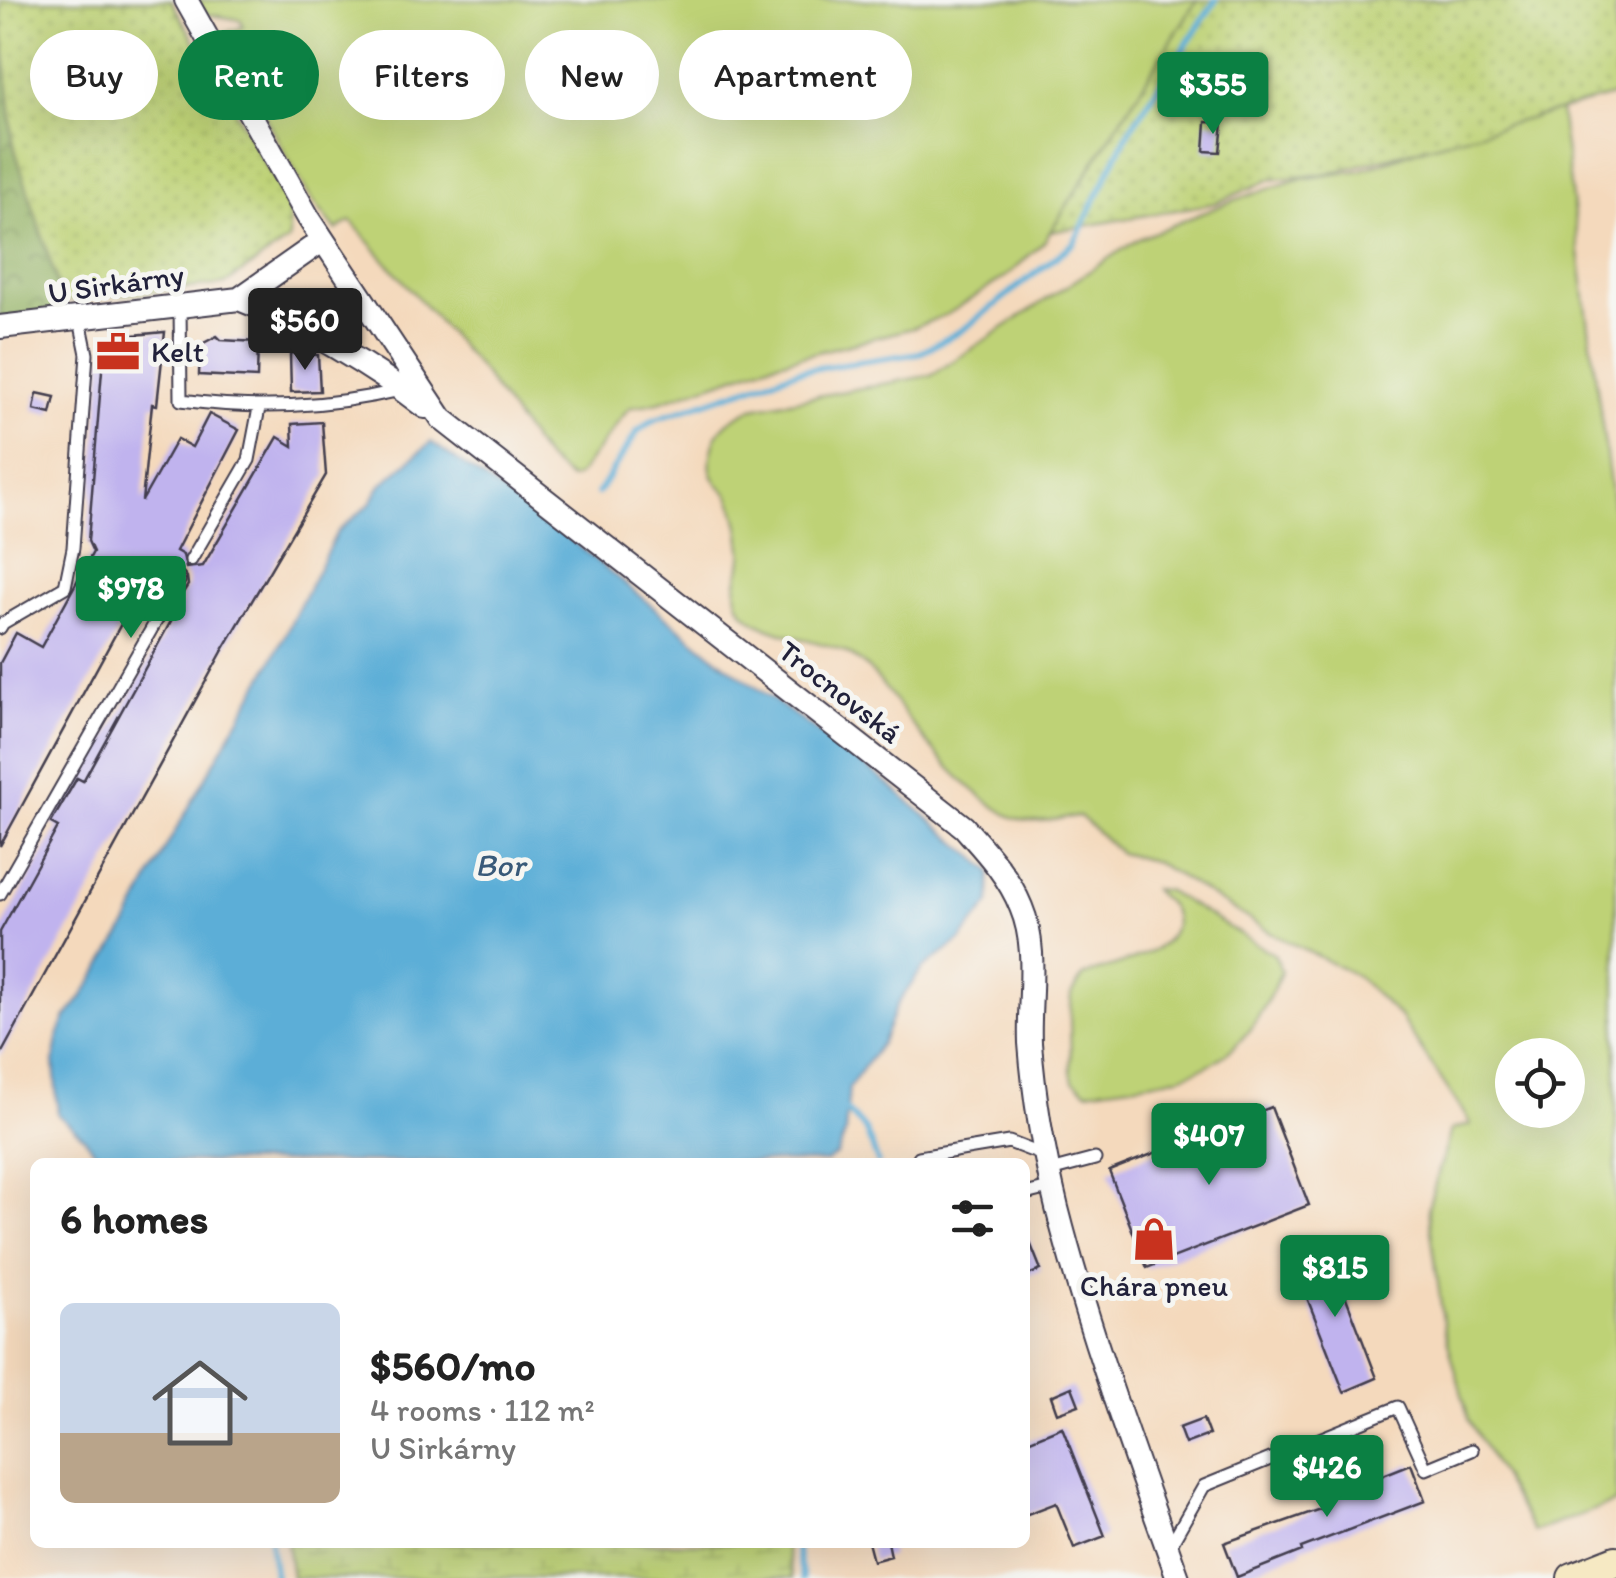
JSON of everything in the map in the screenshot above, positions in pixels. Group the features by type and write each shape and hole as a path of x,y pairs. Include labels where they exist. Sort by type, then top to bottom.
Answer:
{"main road":[{"path":"1573,1578 1616,1561"}],"street":[{"name":"Trocnovská","path":"186,0 322,240 442,419 964,827 1001,868 1022,909 1030,949 1030,1043 1050,1171 1102,1352 1178,1578"},
{"name":"U Sirkárny","path":"0,327 239,299 322,240"},
{"path":"239,299 268,310 403,390 442,419"}],"lane":[{"path":"180,306 181,400 259,408 353,401 403,390"},
{"path":"0,628 2,623 65,587 73,548 87,354 80,320"},
{"path":"191,560 238,478 256,436 259,408"},
{"path":"0,894 179,580"},
{"path":"919,1157 1009,1142 1050,1171"},
{"path":"1030,1189 1050,1171 1095,1159"},
{"path":"1168,1549 1204,1486 1398,1408 1426,1470 1472,1450"}],"green space":[{"path":"0,0 171,0 188,30 178,30 178,120 240,120 289,204 289,240 225,284 63,302 13,143"},
{"path":"196,0 1197,0 1044,242 1008,275 948,314 913,328 770,364 659,402 629,408 578,476 570,479 545,458 480,369 351,221 336,230 309,196 267,120 319,120 319,30 233,30 243,27 241,20 206,14"},
{"path":"1197,0 1616,0 1616,95 1327,174 1269,180 1216,203 1050,232"},
{"path":"0,7 13,143 63,302 54,313 0,318"},
{"path":"1560,110 1616,529 1616,1502 1534,1532 1469,1420 1444,1328 1428,1208 1451,1130 1471,1124 1400,1017 1357,976 1273,934 1156,862 1120,853 1080,816 1033,821 1006,814 950,768 862,663 834,647 775,631 750,617 741,608 736,593 742,557 737,517 730,498 712,474 712,450 717,435 732,419 752,408 932,375 1138,239 1295,180 1361,170 1432,145"},
{"path":"1153,889 1166,890 1275,955 1281,972 1246,1034 1206,1066 1155,1081 1087,1091 1073,1081 1071,1072 1072,994 1083,976 1146,954 1171,935 1175,922 1170,906"},
{"path":"288,1548 786,1548 793,1578 292,1578"}],"water":[{"name":"Bor","path":"431,442 571,540 716,658 881,778 991,871 990,903 960,941 922,969 897,1005 882,1042 849,1088 845,1134 837,1155 100,1158 83,1136 58,1115 54,1062 66,1017 125,929 165,849 271,663 337,532 369,505 381,485"}],"building":[{"path":"1206,122 1223,123 1220,152 1204,151"},
{"path":"165,332 157,405 152,404 142,501 177,439 192,447 209,414 239,430 176,551 183,555 186,568 203,566 278,437 293,446 292,424 322,422 326,475 223,650 0,1056 0,932 58,827 51,823 77,778 83,781 182,601 179,599 188,585 187,577 183,572 175,573 163,590 145,580 0,846 0,663 16,633 41,647 93,552 88,541 103,358 123,336"},
{"path":"217,336 221,340 258,342 257,378 199,375 200,345"},
{"path":"290,353 318,355 320,391 291,392"},
{"path":"37,393 55,397 51,414 34,410"},
{"path":"1271,1107 1309,1205 1147,1268 1109,1171"},
{"path":"1030,1242 1041,1270 1030,1274"},
{"path":"1327,1248 1377,1378 1344,1392 1293,1262"},
{"path":"1072,1387 1079,1405 1057,1413 1051,1396"},
{"path":"1203,1419 1209,1435 1185,1444 1179,1428"},
{"path":"1062,1427 1105,1536 1074,1548 1056,1503 1030,1513 1030,1440"},
{"path":"1411,1464 1425,1501 1237,1577 1224,1543 1326,1507 1323,1499"},
{"path":"870,1548 889,1548 891,1556 873,1561"}],"waterway":[{"path":"598,493 638,431 653,420 798,371 920,353 964,329 1074,243 1129,131 1216,0"},
{"path":"842,1106 865,1129 876,1158"},
{"path":"271,1548 275,1578"},
{"path":"796,1548 803,1578"}],"place":[{"name":"Kelt","path":"118,352"},
{"name":"Chára pneu","path":"1154,1239"}]}
